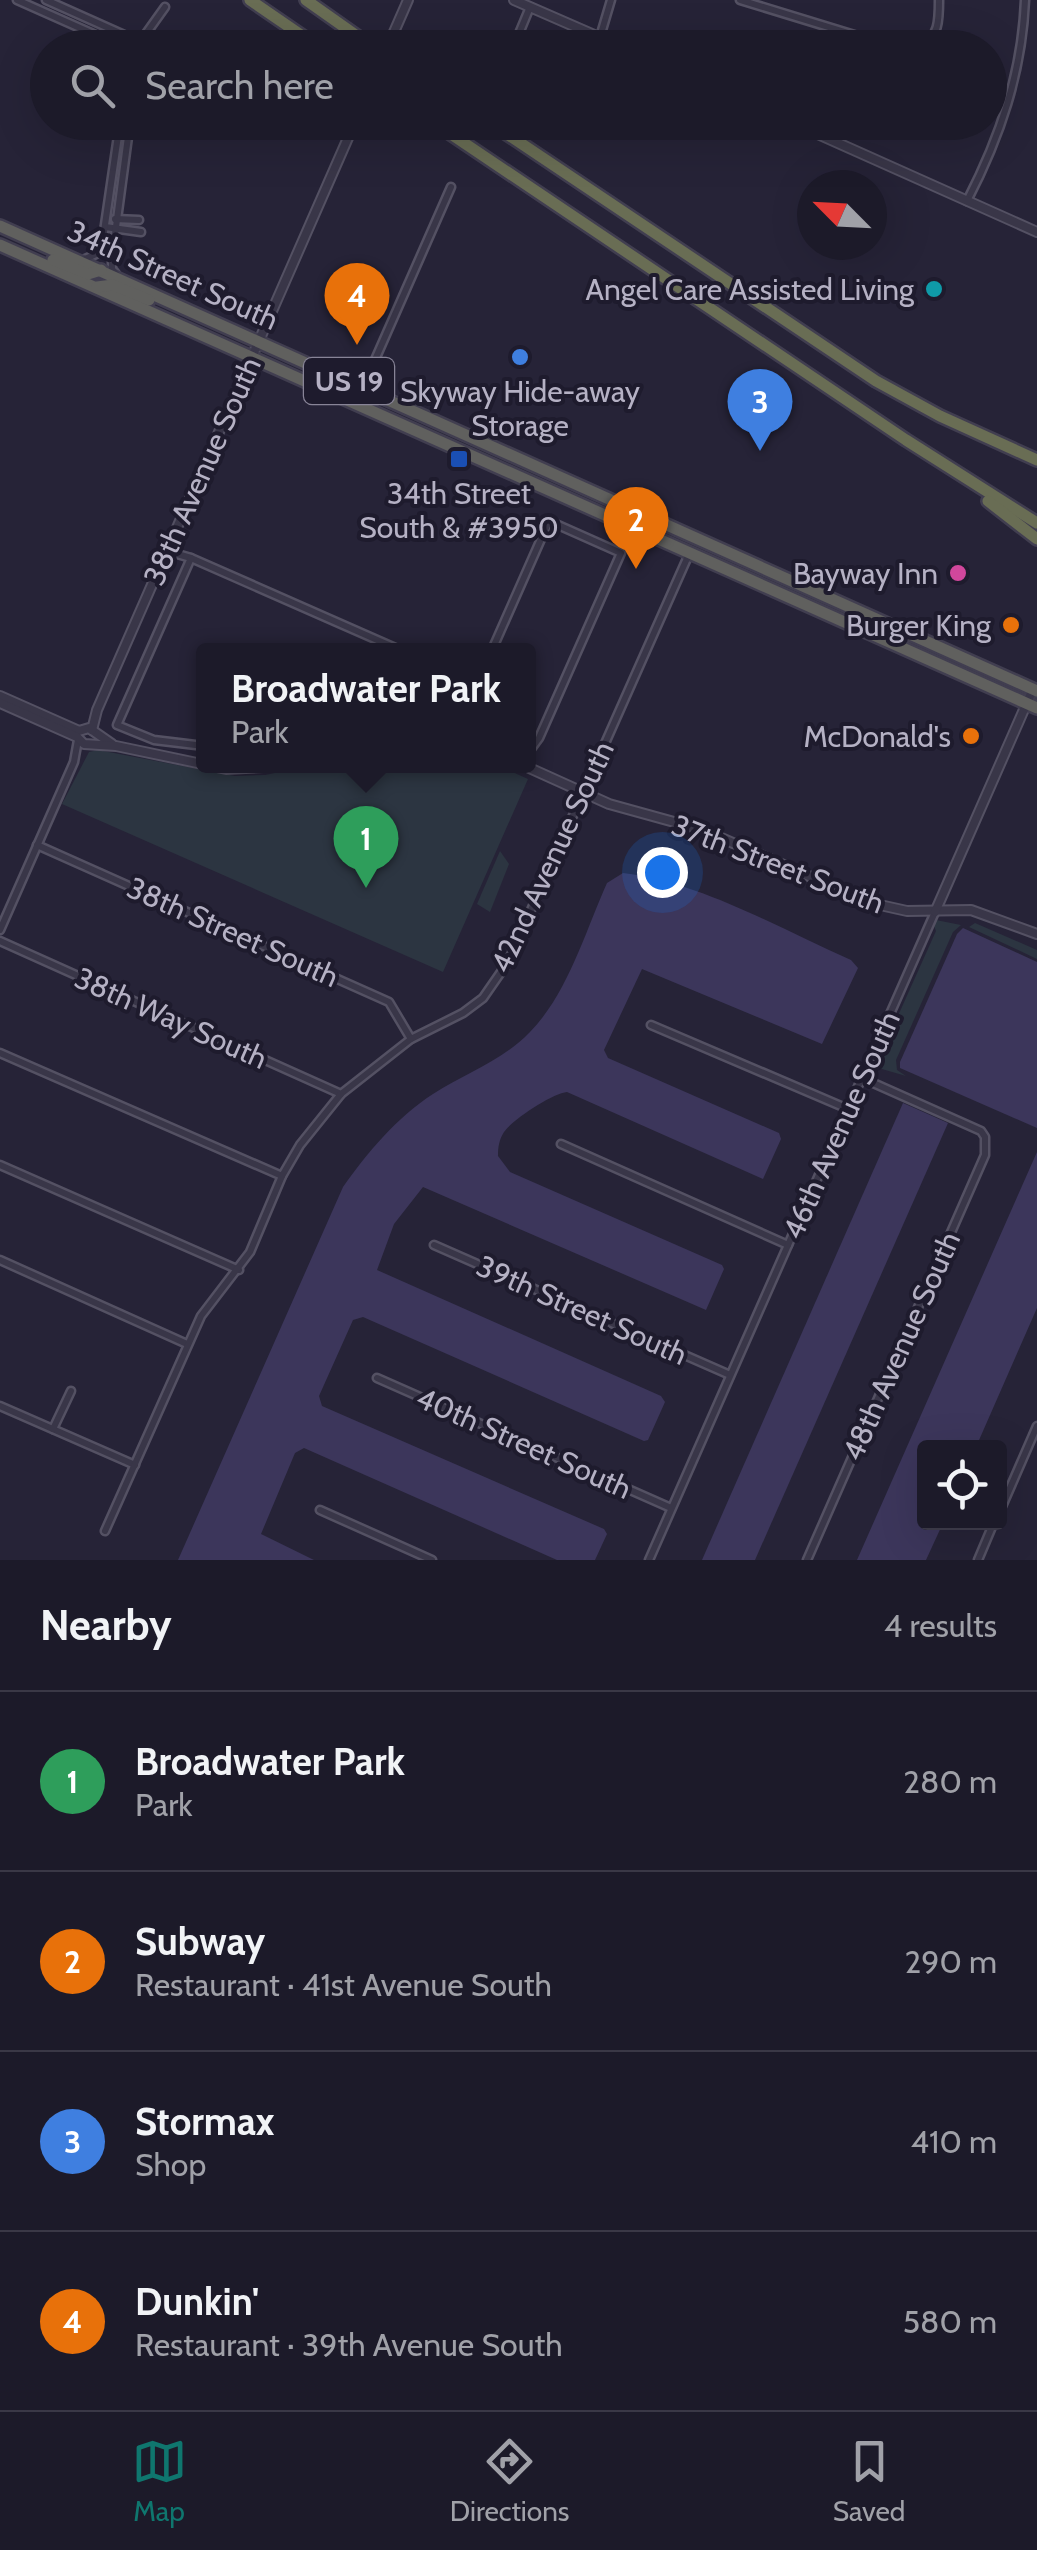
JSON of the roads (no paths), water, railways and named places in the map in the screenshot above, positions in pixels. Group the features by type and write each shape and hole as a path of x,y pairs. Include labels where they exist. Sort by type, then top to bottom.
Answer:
{"highway":[{"path":"250,0 294,30"},
{"path":"306,0 347,30"},
{"path":"460,140 942,464 1037,522"},
{"path":"517,140 876,380 940,416 1037,460"},
{"name":"34th Street South","path":"0,226 1035,690"},
{"name":"34th Street South","path":"0,244 1032,706"},
{"path":"21,254 34,251 88,274 101,270"},
{"path":"97,287 113,285 168,308 187,308"},
{"path":"402,422 422,424 444,434 458,430"},
{"path":"453,445 464,443 495,456 514,455"},
{"path":"942,464 1037,539"},
{"path":"831,616 860,619 866,615"},
{"path":"861,630 868,624 884,630 898,629"}],"street":[{"path":"17,0 86,30"},
{"path":"46,0 109,30"},
{"path":"395,30 408,0"},
{"path":"514,0 584,30"},
{"path":"602,30 611,0"},
{"path":"740,0 838,30"},
{"path":"937,30 939,0"},
{"path":"1007,106 1022,42 1024,0"},
{"path":"150,30 165,6"},
{"path":"520,30 530,7"},
{"path":"79,260 100,250 118,140"},
{"path":"120,278 112,268 128,140"},
{"name":"38th Avenue South","path":"0,930 347,140"},
{"path":"831,140 1037,232"},
{"path":"966,201 996,140"},
{"path":"363,388 451,187"},
{"path":"106,223 139,220"},
{"path":"117,223 141,232"},
{"path":"495,643 549,522 621,553 536,740"},
{"name":"42nd Avenue South","path":"106,1531 188,1344 218,1290 239,1270 250,1252 282,1176 300,1146 341,1094 411,1039 463,1013 496,983 696,539"},
{"path":"167,551 384,643"},
{"path":"191,558 117,725 154,740 196,744"},
{"name":"46th Avenue South","path":"649,1560 936,912 1032,706 1035,690"},
{"path":"0,699 85,736 196,763"},
{"name":"37th Street South","path":"536,771 633,812 703,830 871,903 936,912 971,910 1037,934"},
{"name":"38th Street South","path":"37,845 388,1002 411,1039"},
{"name":"38th Way South","path":"0,941 341,1094"},
{"path":"651,1025 848,1109"},
{"path":"0,1052 282,1176"},
{"name":"48th Avenue South","path":"807,1560 985,1155 981,1131 862,1078"},
{"path":"561,1144 788,1245"},
{"path":"0,1165 239,1270"},
{"name":"39th Street South","path":"434,1245 730,1376"},
{"path":"0,1260 188,1344"},
{"name":"40th Street South","path":"377,1378 672,1508"},
{"path":"53,1430 71,1390"},
{"path":"0,1406 135,1465"},
{"path":"1007,1495 1037,1426"},
{"path":"320,1510 432,1560"},
{"path":"978,1560 991,1530"}],"place":[{"name":"Angel Care Assisted Living","path":"934,289"},
{"name":"Dunkin'","path":"357,345"},
{"name":"Skyway Hide-away Storage","path":"520,357"},
{"name":"Stormax","path":"760,451"},
{"name":"34th Street South & #3950","path":"459,459"},
{"name":"Subway","path":"636,569"},
{"name":"Bayway Inn","path":"958,573"},
{"name":"Burger King","path":"1011,625"},
{"name":"McDonald's","path":"971,736"},
{"name":"Broadwater Park","path":"366,888"}]}
